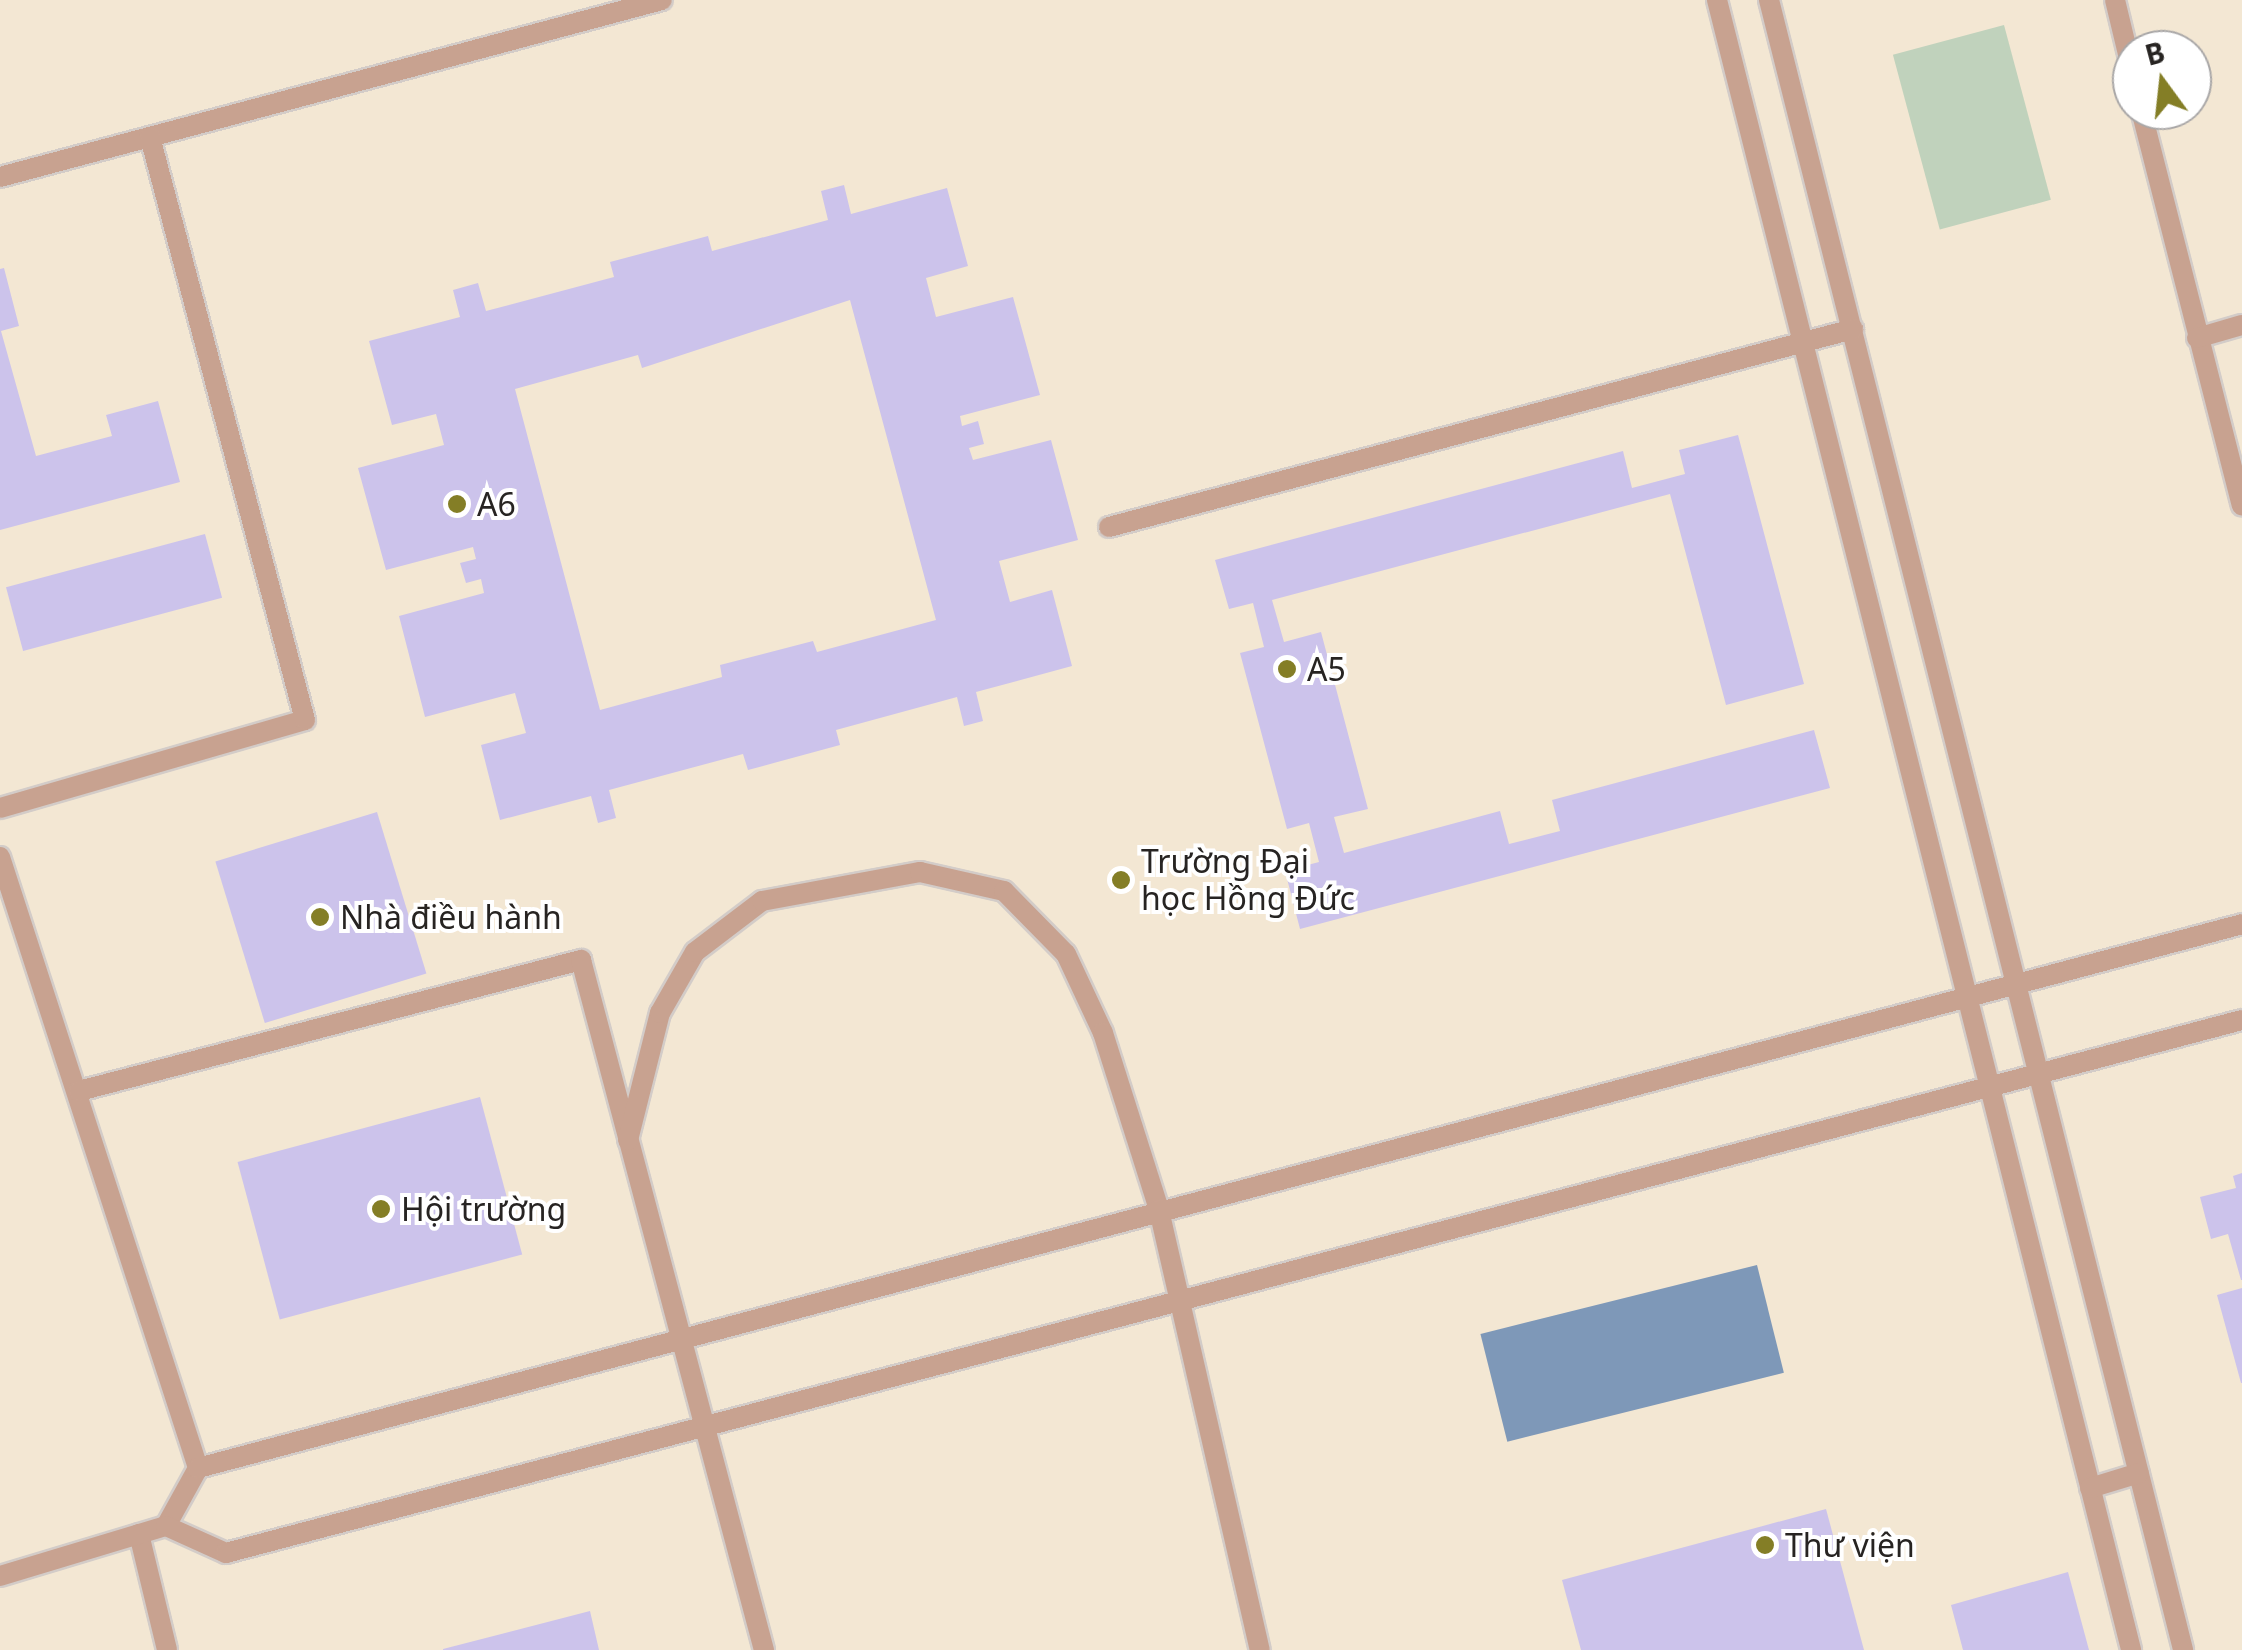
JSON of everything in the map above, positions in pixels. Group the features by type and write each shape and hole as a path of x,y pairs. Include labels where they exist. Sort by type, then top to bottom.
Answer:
{"lane":[{"path":"0,177 662,0"},
{"path":"1717,0 1808,338 1988,1088 2131,1650"},
{"path":"1769,0 2184,1650"},
{"path":"2115,0 2122,30"},
{"path":"2147,130 2242,505"},
{"path":"0,808 305,720 150,137"},
{"path":"2197,338 2242,325"},
{"path":"1109,527 1808,338 1854,329"},
{"path":"0,858 198,1468 166,1526"},
{"path":"628,1140 660,1013 695,952 762,901 920,872 1004,891 1066,954 1104,1033 1159,1210 1260,1650"},
{"path":"198,1468 682,1346 1159,1210 1969,1000 2242,924"},
{"path":"78,1091 581,960 764,1650"},
{"path":"0,1576 166,1526 226,1552 705,1430 2242,1020"},
{"path":"2090,1488 2139,1473"},
{"path":"139,1534 167,1650"}],"shaded area":[{"name":"Trường Đại học Hồng Đức","path":"0,0 2242,0 2242,1650 0,1650"}],"green space":[{"path":"2004,25 2051,200 1940,230 1893,55"}],"water":[{"path":"1757,1265 1784,1373 1507,1442 1480,1334"}],"building":[{"name":"A6","path":"844,185 851,214 947,188 968,266 926,278 936,317 1013,297 1040,395 960,416 962,426 978,421 984,444 969,448 973,460 1051,440 1078,540 999,561 1010,602 1052,590 1072,666 976,692 983,721 964,726 957,697 836,730 840,745 748,770 743,754 609,790 616,818 598,823 591,796 500,820 481,745 526,733 515,693 425,717 399,616 484,593 481,579 466,583 460,563 476,559 473,547 386,570 358,468 444,445 436,414 392,425 369,341 460,317 453,290 478,283 486,311 614,277 610,262 708,236 712,251 828,220 821,191","holes":["850,300 936,620 817,652 813,641 720,665 722,677 600,710 515,389 638,355 642,368"]},
{"path":"4,268 19,326 1,331 36,456 112,436 106,415 158,401 180,482 0,530 0,269"},
{"name":"A5","path":"1738,435 1804,684 1726,705 1670,494 1272,600 1284,642 1321,632 1368,809 1334,817 1344,853 1500,811 1509,844 1560,831 1552,800 1814,730 1830,788 1300,929 1285,871 1319,862 1309,823 1287,829 1240,653 1264,647 1253,603 1229,609 1215,560 1623,451 1632,488 1685,474 1679,450"},
{"path":"205,534 222,598 23,651 6,587"},
{"name":"Nhà điều hành","path":"377,812 426,974 265,1023 215,861"},
{"name":"Hội trường","path":"480,1097 522,1254 280,1319 238,1162"},
{"path":"2242,1173 2241,1280 2228,1234 2211,1239 2200,1197 2236,1188 2233,1176"},
{"path":"2242,1288 2242,1383 2241,1383 2217,1295"},
{"name":"Thư viện","path":"1826,1509 1864,1650 1581,1650 1562,1580"},
{"path":"2068,1572 2089,1650 1963,1650 1951,1605"},
{"path":"590,1611 599,1650 443,1650 443,1649"}],"place":[{"name":"A6","path":"457,504"},
{"name":"A5","path":"1287,669"},
{"name":"Trường Đại học Hồng Đức","path":"1121,880"},
{"name":"Nhà điều hành","path":"320,917"},
{"name":"Hội trường","path":"381,1209"},
{"name":"Thư viện","path":"1765,1545"}]}
